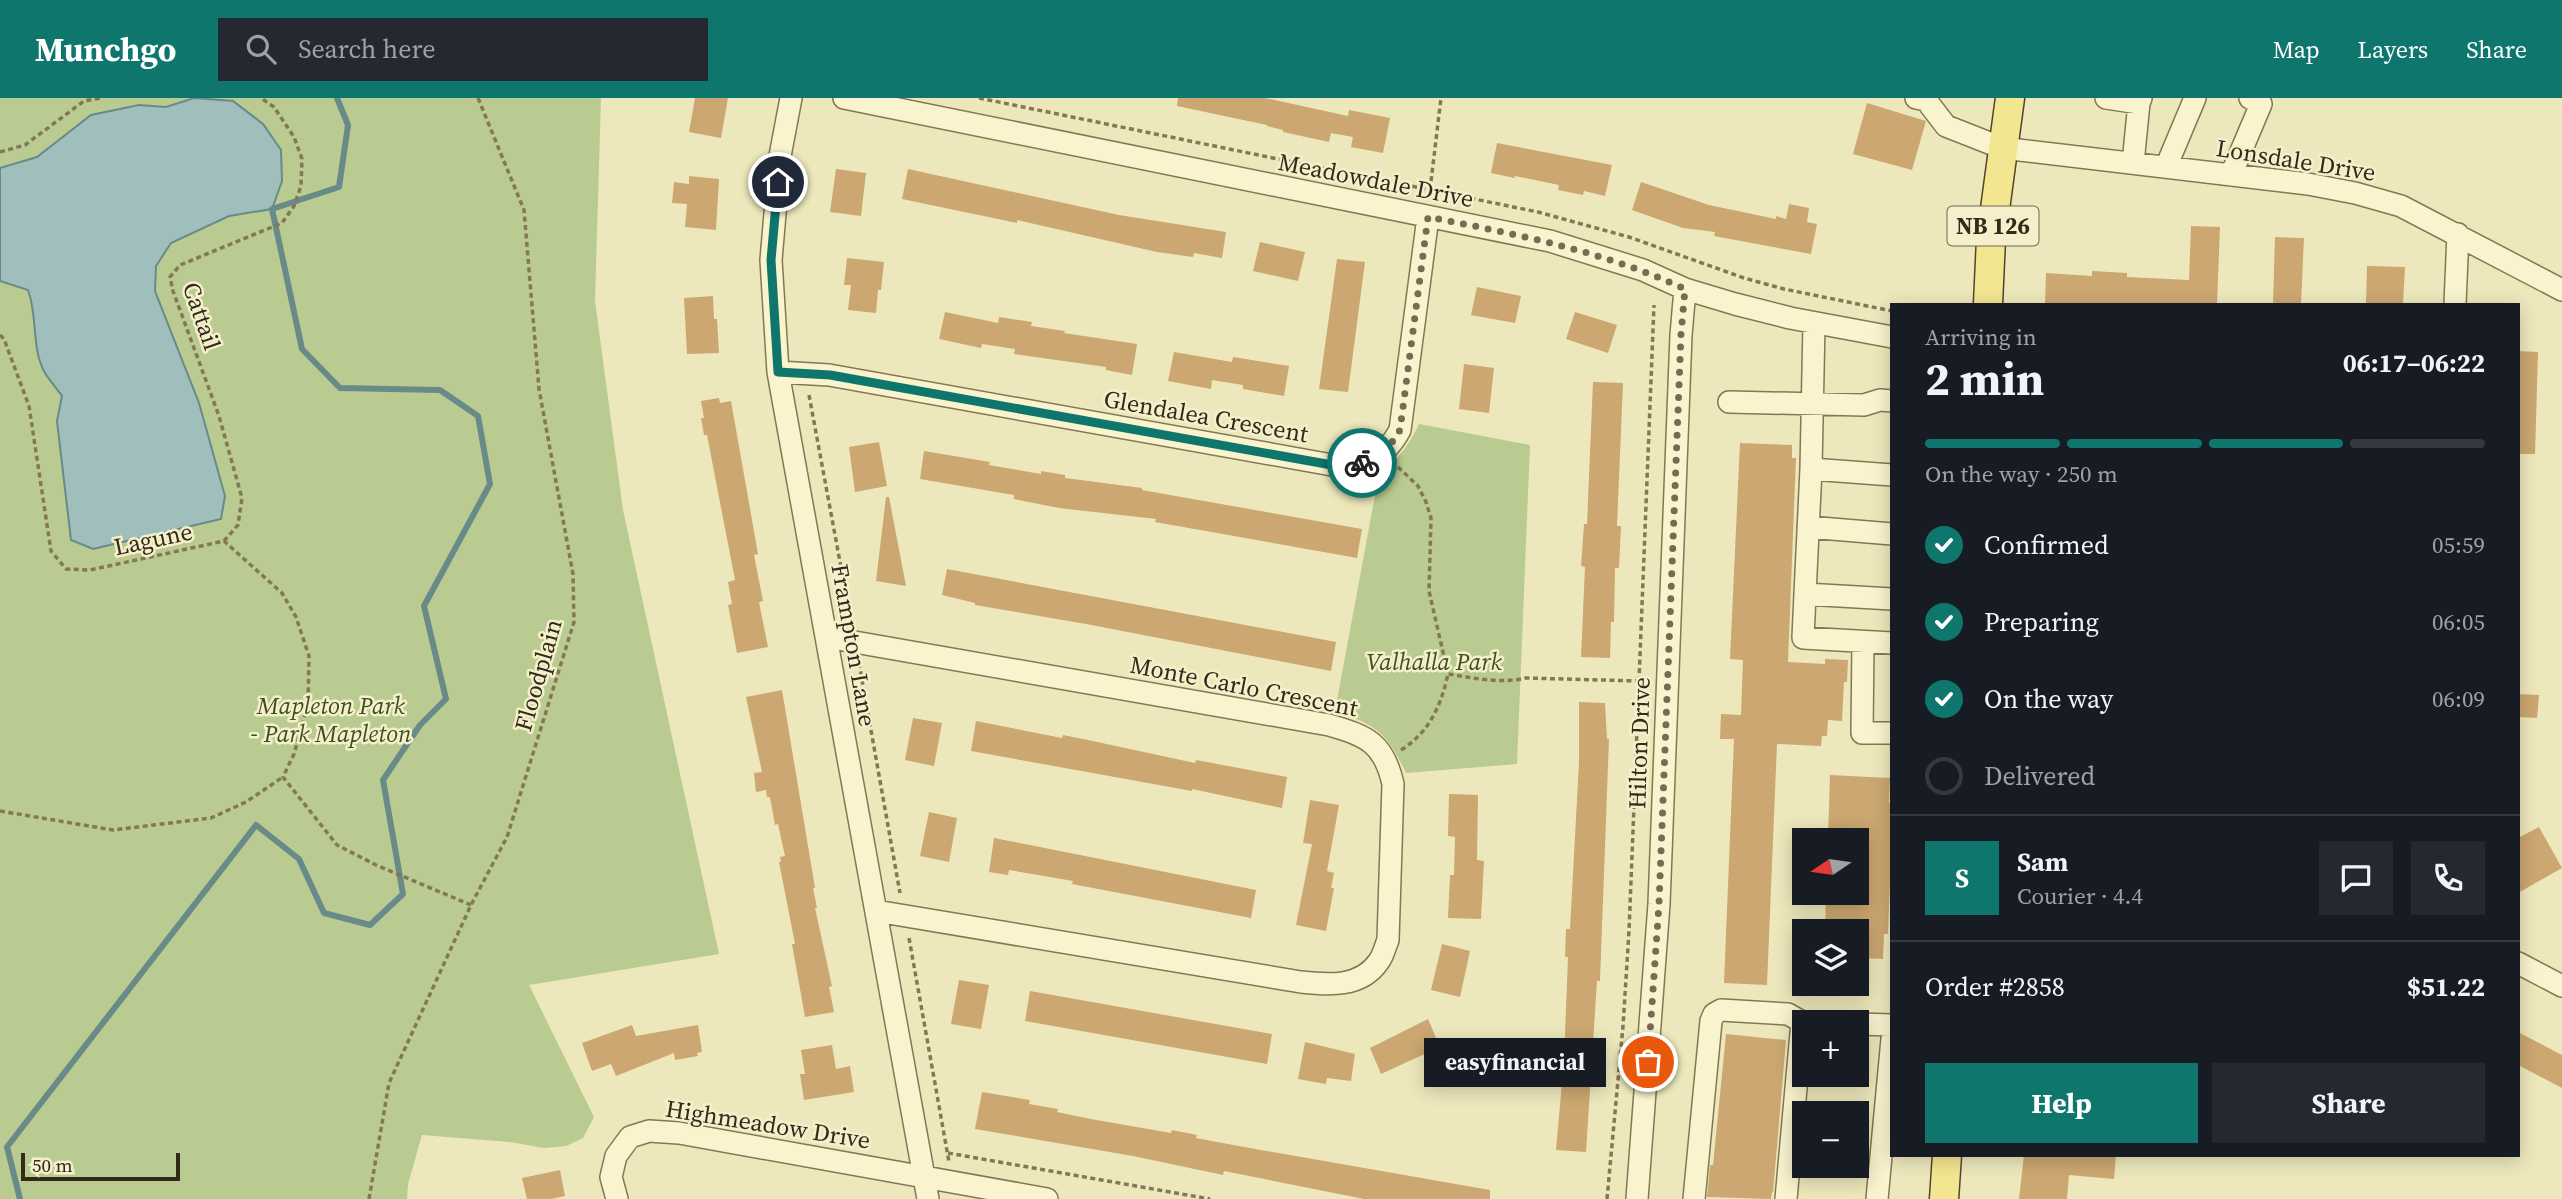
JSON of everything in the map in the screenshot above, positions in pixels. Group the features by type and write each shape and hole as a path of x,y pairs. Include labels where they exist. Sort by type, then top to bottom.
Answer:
{"main road":[{"name":"NB 126","path":"1988,303 1992,239 2010,98"},
{"path":"1944,1199 1947,1157"}],"street":[{"name":"Frampton Lane","path":"791,98 780,156 771,260 778,372 928,1199"},
{"name":"Meadowdale Drive","path":"844,98 1549,241 1643,270 1685,289 1735,304 1814,323 1890,337"},
{"name":"Lonsdale Drive","path":"1916,98 1926,100 1946,126 2002,148 2308,184 2355,193 2400,206 2562,290"},
{"path":"2106,98 2140,101 2133,163"},
{"path":"2166,167 2194,98"},
{"path":"2231,175 2261,104 2250,98"},
{"path":"1382,453 1400,430 1404,411 1428,217"},
{"path":"2455,303 2458,234"},
{"name":"Hilton Drive","path":"1637,1199 1659,904 1685,289"},
{"path":"1814,323 1803,638 1890,643"},
{"name":"Glendalea Crescent","path":"778,372 830,375 1332,465 1357,465 1382,453"},
{"path":"1729,402 1864,405 1880,400 1890,401"},
{"path":"1811,469 1890,475"},
{"path":"1808,527 1890,534"},
{"path":"1805,594 1890,599"},
{"name":"Monte Carlo Crescent","path":"826,637 1329,725 1358,733 1378,747 1386,759"},
{"path":"1863,642 1862,733 1890,733"},
{"path":"876,911 1300,982 1335,985 1360,979 1379,962 1388,940 1393,784 1386,759"},
{"path":"2520,964 2562,986"},
{"path":"1694,1199 1711,1021 1714,1014 1721,1010 1792,1015"},
{"path":"1869,1024 1890,1025"},
{"path":"1877,1199 1890,1061"},
{"path":"1786,1199 1799,1087"},
{"name":"Highmeadow Drive","path":"617,1199 611,1177 616,1156 630,1137 649,1131 679,1133 923,1177"},
{"path":"923,1177 1047,1199"}],"path":[{"path":"0,152 25,145 84,101 101,98"},
{"name":"Cattail","path":"224,541 238,525 242,498 219,416 170,277 180,265 282,223 294,206 301,186 302,159 294,137 274,107 261,98"},
{"name":"Floodplain","path":"369,1199 389,1083 471,905 507,837 574,622 573,574 539,389 524,210 478,98"},
{"path":"1428,217 1441,98"},
{"path":"1607,1199 1629,945 1654,305"},
{"name":"Lagune","path":"0,335 4,339 29,406 51,551 66,569 90,570 224,541 282,593 296,617 309,656 308,705 294,754 283,777"},
{"path":"1382,453 1418,486 1431,518 1429,591 1448,674 1434,718 1409,745 1386,759"},
{"path":"1448,674 1492,681 1525,678 1639,681"},
{"path":"0,811 113,830 211,818 246,802 283,777 337,845 471,905"},
{"path":"918,1150 1210,1199"}],"green space":[{"name":"Mapleton Park - Park Mapleton","path":"0,98 601,98 595,301 623,510 719,954 529,985 594,1117 583,1138 566,1146 544,1148 510,1142 422,1135 408,1184 407,1199 0,1199"},
{"name":"Valhalla Park","path":"1419,424 1530,445 1517,764 1406,773 1393,748 1379,732 1361,721 1335,711 1379,474 1402,452"}],"water":[{"path":"194,98 233,101 263,124 281,150 282,181 272,209 229,216 171,243 156,266 155,291 199,403 225,496 221,519 93,549 71,540 57,421 62,396 41,364 28,290 0,281 0,168 37,157 91,115 139,105 166,107"}],"building":[{"path":"695,98 728,98 721,138 689,132"},
{"path":"1178,98 1265,98 1348,116 1349,110 1390,118 1383,153 1351,147 1353,137 1331,133 1329,142 1283,132 1267,125 1177,106"},
{"path":"1867,103 1926,121 1912,170 1853,154"},
{"path":"1497,143 1612,165 1605,196 1584,191 1583,195 1558,190 1559,185 1491,173"},
{"path":"836,169 866,173 861,216 830,212"},
{"path":"908,169 1119,215 1226,232 1222,258 1194,253 1193,257 1157,252 1017,220 1017,223 902,199"},
{"path":"689,176 719,179 716,230 685,227 687,204 672,203 674,182 689,184"},
{"path":"1641,182 1709,205 1776,219 1776,216 1786,219 1789,204 1809,208 1807,222 1817,224 1811,254 1714,236 1715,232 1683,228 1632,210"},
{"path":"2191,226 2220,227 2217,303 2045,303 2046,273 2092,276 2092,271 2127,273 2127,277 2189,280"},
{"path":"2275,237 2304,238 2301,303 2273,303"},
{"path":"1260,242 1305,252 1298,281 1253,271"},
{"path":"847,258 884,262 876,313 848,310 851,285 844,285"},
{"path":"1337,259 1365,262 1348,392 1319,389"},
{"path":"2367,266 2405,267 2403,303 2366,303"},
{"path":"1477,287 1521,296 1515,323 1471,315"},
{"path":"713,296 719,353 687,354 684,298"},
{"path":"945,312 998,323 999,317 1032,322 1031,326 1065,331 1064,333 1137,344 1132,375 1106,370 1106,367 1014,354 1015,349 982,344 981,348 939,339"},
{"path":"1575,312 1617,325 1608,353 1566,339"},
{"path":"2520,351 2538,352 2535,454 2520,454"},
{"path":"1174,352 1232,362 1233,357 1289,366 1284,396 1212,380 1211,389 1168,381"},
{"path":"1464,364 1494,368 1489,413 1459,409"},
{"path":"1593,382 1623,383 1617,526 1621,526 1619,568 1615,568 1610,658 1581,657 1585,567 1581,566 1584,524 1587,524"},
{"path":"719,398 720,403 731,401 758,554 754,555 763,601 759,602 768,647 737,653 728,605 732,604 728,582 735,580 707,435 704,435 701,418 704,418 701,401"},
{"path":"879,442 887,486 855,492 849,447"},
{"path":"1740,443 1792,445 1792,458 1796,458 1788,662 1825,664 1825,659 1848,660 1842,721 1828,720 1827,736 1822,736 1821,746 1777,744 1767,985 1724,983 1734,739 1720,739 1721,714 1741,715 1743,660 1730,659"},
{"path":"924,451 990,462 989,465 1142,488 1362,529 1357,558 1155,522 1156,519 1059,508 1014,499 1014,495 920,479"},
{"path":"886,497 889,497 906,586 876,581"},
{"path":"947,569 1336,642 1331,671 975,605 942,595"},
{"path":"782,690 815,888 815,908 832,986 829,987 834,1012 805,1017 792,944 795,944 779,862 780,857 785,856 770,797 767,797 766,790 756,792 754,773 762,772 746,697"},
{"path":"2520,694 2539,695 2537,718 2520,717"},
{"path":"1579,702 1605,703 1609,739 1600,981 1597,981 1586,1152 1556,1150 1564,1060 1568,957 1565,957 1566,929 1570,929 1579,763"},
{"path":"913,718 942,723 934,766 905,760"},
{"path":"976,721 1062,738 1063,735 1195,763 1196,760 1287,777 1282,808 1192,789 971,751"},
{"path":"1830,775 1890,778 1888,934 1884,934 1883,959 1869,958 1869,919 1825,919 1826,905 1869,905 1869,828 1828,828"},
{"path":"1449,794 1478,795 1477,860 1484,861 1481,919 1448,918 1450,875 1454,875 1455,837 1448,836"},
{"path":"1310,800 1339,805 1327,871 1334,873 1331,888 1334,888 1326,931 1296,925 1312,844 1303,843"},
{"path":"929,812 957,818 949,862 920,856"},
{"path":"2539,827 2562,868 2520,892 2520,837"},
{"path":"994,838 1256,890 1251,918 1072,884 1073,881 1009,870 1008,875 989,872"},
{"path":"1442,944 1470,951 1460,997 1431,990"},
{"path":"959,980 989,985 981,1029 951,1024"},
{"path":"1030,991 1272,1034 1267,1064 1025,1021"},
{"path":"1428,1019 1440,1047 1381,1074 1370,1048"},
{"path":"632,1025 636,1036 698,1025 702,1052 697,1053 698,1056 675,1060 674,1053 616,1076 611,1064 592,1071 582,1043"},
{"path":"2520,1033 2562,1055 2562,1088 2520,1066"},
{"path":"1726,1034 1786,1040 1771,1199 1707,1197 1710,1165 1713,1165"},
{"path":"1305,1042 1355,1054 1351,1081 1327,1078 1326,1084 1298,1079"},
{"path":"832,1045 836,1069 850,1066 854,1092 804,1100 800,1074 805,1074 801,1050"},
{"path":"982,1092 1030,1100 1029,1104 1091,1119 1171,1133 1172,1130 1197,1135 1196,1138 1490,1190 1490,1199 1364,1199 1224,1171 1223,1175 1133,1156 975,1129"},
{"path":"2024,1157 2116,1157 2114,1179 2069,1175 2067,1199 2019,1199"},
{"path":"560,1170 565,1196 527,1199 522,1178"}],"waterway":[{"path":"20,1199 7,1147 256,825 299,859 324,913 370,925 403,894 383,780 420,725 446,699 424,606 490,484 478,416 440,390 340,388 302,349 272,209 339,187 348,125 337,98"}],"way so far":[{"path":"1362,463 1382,453 1400,430 1428,217 1549,241 1643,270 1685,289 1659,904 1648,1062"}],"place":[{"name":"easyfinancial","path":"1648,1062"}],"route":[{"path":"778,182 771,260 778,372 830,375 1332,465 1362,463"}]}
